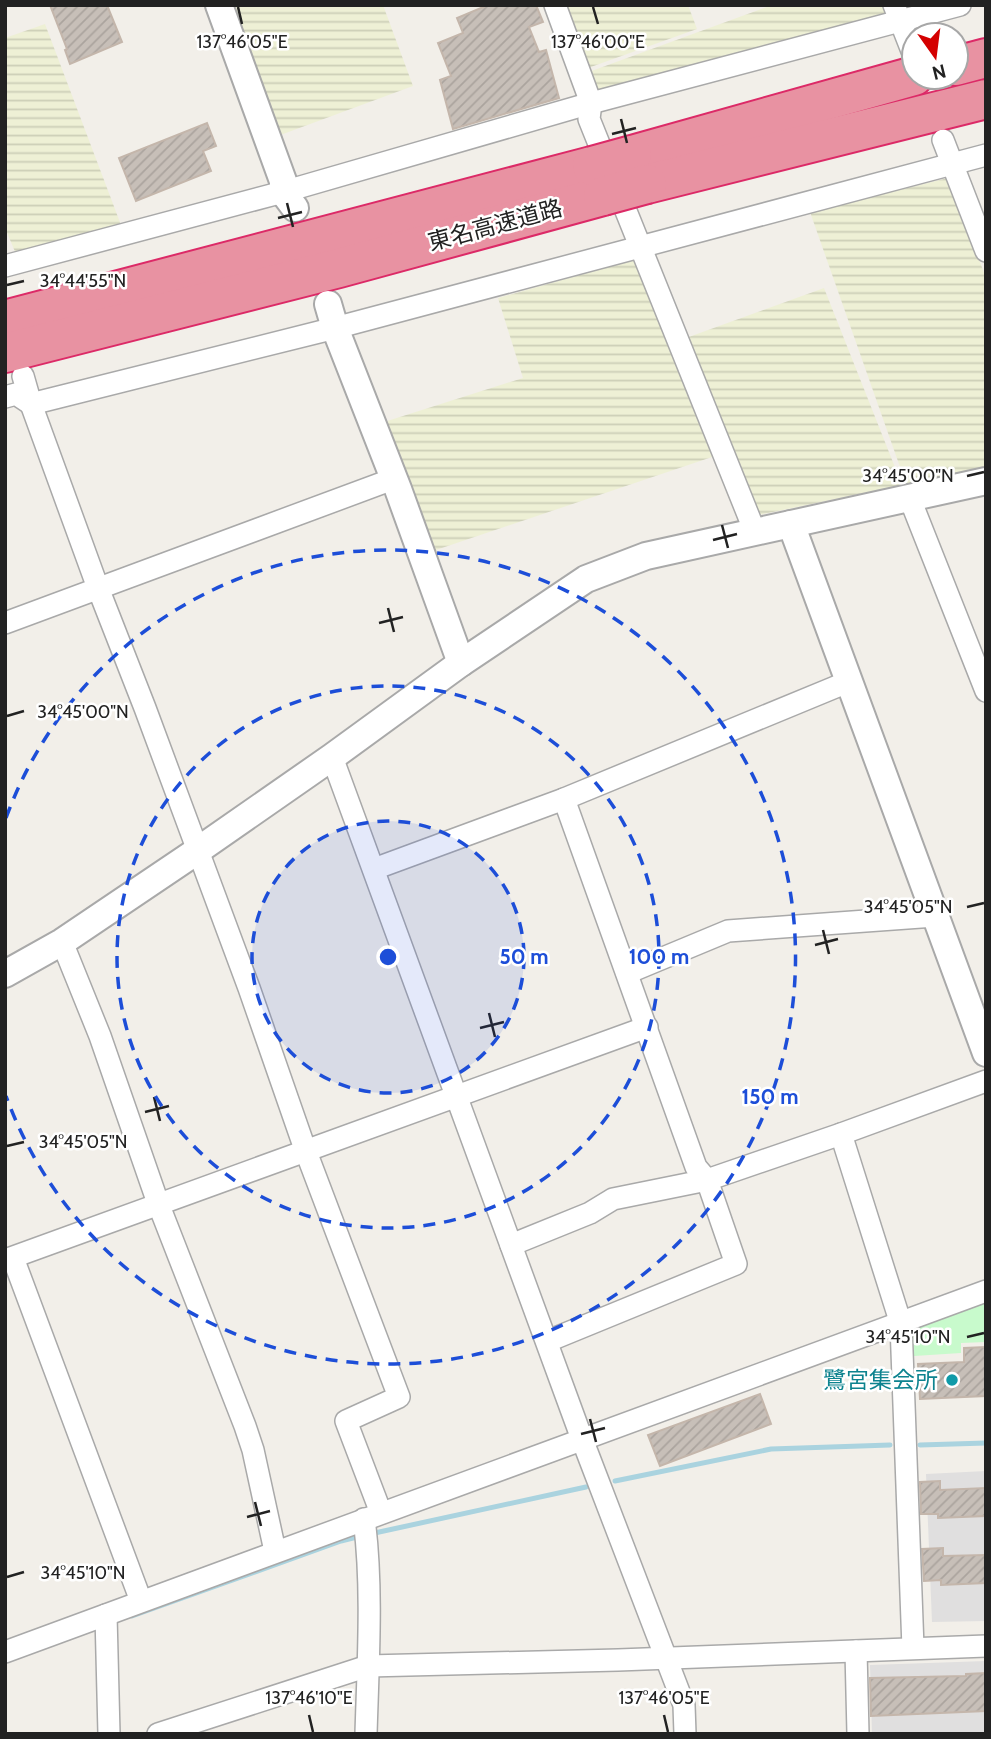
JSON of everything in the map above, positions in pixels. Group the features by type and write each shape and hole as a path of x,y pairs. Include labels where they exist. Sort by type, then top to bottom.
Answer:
{"highway":[{"name":"東名高速道路","path":"639,170 900,69"},
{"name":"東名高速道路","path":"5,320 639,170 986,99"},
{"name":"東名高速道路","path":"14,365 339,268 598,181"}],"street":[{"path":"219,5 289,200"},
{"path":"555,5 591,103 589,119 755,532"},
{"path":"5,266 289,200 591,103 897,13 960,5"},
{"path":"943,140 986,251"},
{"path":"31,404 331,316 639,247 986,155"},
{"path":"331,316 461,663"},
{"path":"14,365 145,708 399,1396 346,1421 370,1519 366,1548 366,1734"},
{"path":"5,397 16,394 31,404"},
{"path":"5,623 393,479"},
{"path":"5,974 62,942 197,851 461,663 586,579 646,556 986,481"},
{"path":"910,499 981,662 986,691"},
{"path":"791,524 986,1053"},
{"path":"374,869 564,799 850,681"},
{"path":"332,757 548,1340 582,1439 684,1705 685,1734"},
{"path":"548,1340 736,1264 707,1180 696,1167 564,799"},
{"path":"627,973 728,931 935,916"},
{"path":"62,942 100,1036 158,1203 245,1426 253,1450 275,1551"},
{"path":"141,1601 9,1259 647,1027"},
{"path":"512,1245 590,1213 613,1199 707,1180 841,1135 986,1081"},
{"path":"841,1135 901,1324 913,1648"},
{"path":"5,1652 107,1621 141,1601 986,1291"},
{"path":"107,1621 109,1734"},
{"path":"158,1734 368,1666 986,1646"},
{"path":"856,1651 858,1734"}],"shaded area":[{"path":"986,1471 986,1621 932,1622 926,1474"},
{"path":"986,1661 986,1734 872,1734 870,1665"}],"green space":[{"path":"227,5 383,5 413,86 275,137"},
{"path":"565,5 688,5 697,29 588,68"},
{"path":"772,5 883,5 886,14 597,94 586,73"},
{"path":"45,24 121,225 16,254 5,228 5,38"},
{"path":"948,178 986,278 986,467 906,484 810,212"},
{"path":"643,257 715,456 430,552 381,423 523,378 498,298"},
{"path":"824,288 902,485 754,516 686,338"},
{"path":"986,1301 986,1342 961,1343 961,1353 914,1356 913,1328"}],"building":[{"path":"50,5 107,5 122,42 70,64"},
{"path":"488,5 536,5 543,22 529,27 539,52 546,50 559,98 453,129 440,80 451,76 438,43 463,33 457,18"},
{"path":"207,123 216,146 203,151 211,171 136,201 119,158"},
{"name":"鷺宮集会所","path":"986,1347 986,1396 920,1399 918,1364 964,1362 964,1348"},
{"path":"760,1394 771,1424 660,1466 648,1435"},
{"path":"940,1481 940,1490 986,1488 986,1516 938,1518 938,1514 921,1514 920,1482"},
{"path":"943,1548 943,1556 986,1555 986,1583 941,1585 941,1580 924,1581 922,1549"},
{"path":"986,1673 986,1711 871,1716 870,1678 966,1676"}],"waterway":[{"path":"920,1445 986,1443"},
{"path":"615,1481 771,1449 890,1445"},
{"path":"370,1534 586,1487"},
{"path":"132,1616 361,1536"}],"place":[{"name":"鷺宮集会所","path":"952,1380"}]}
